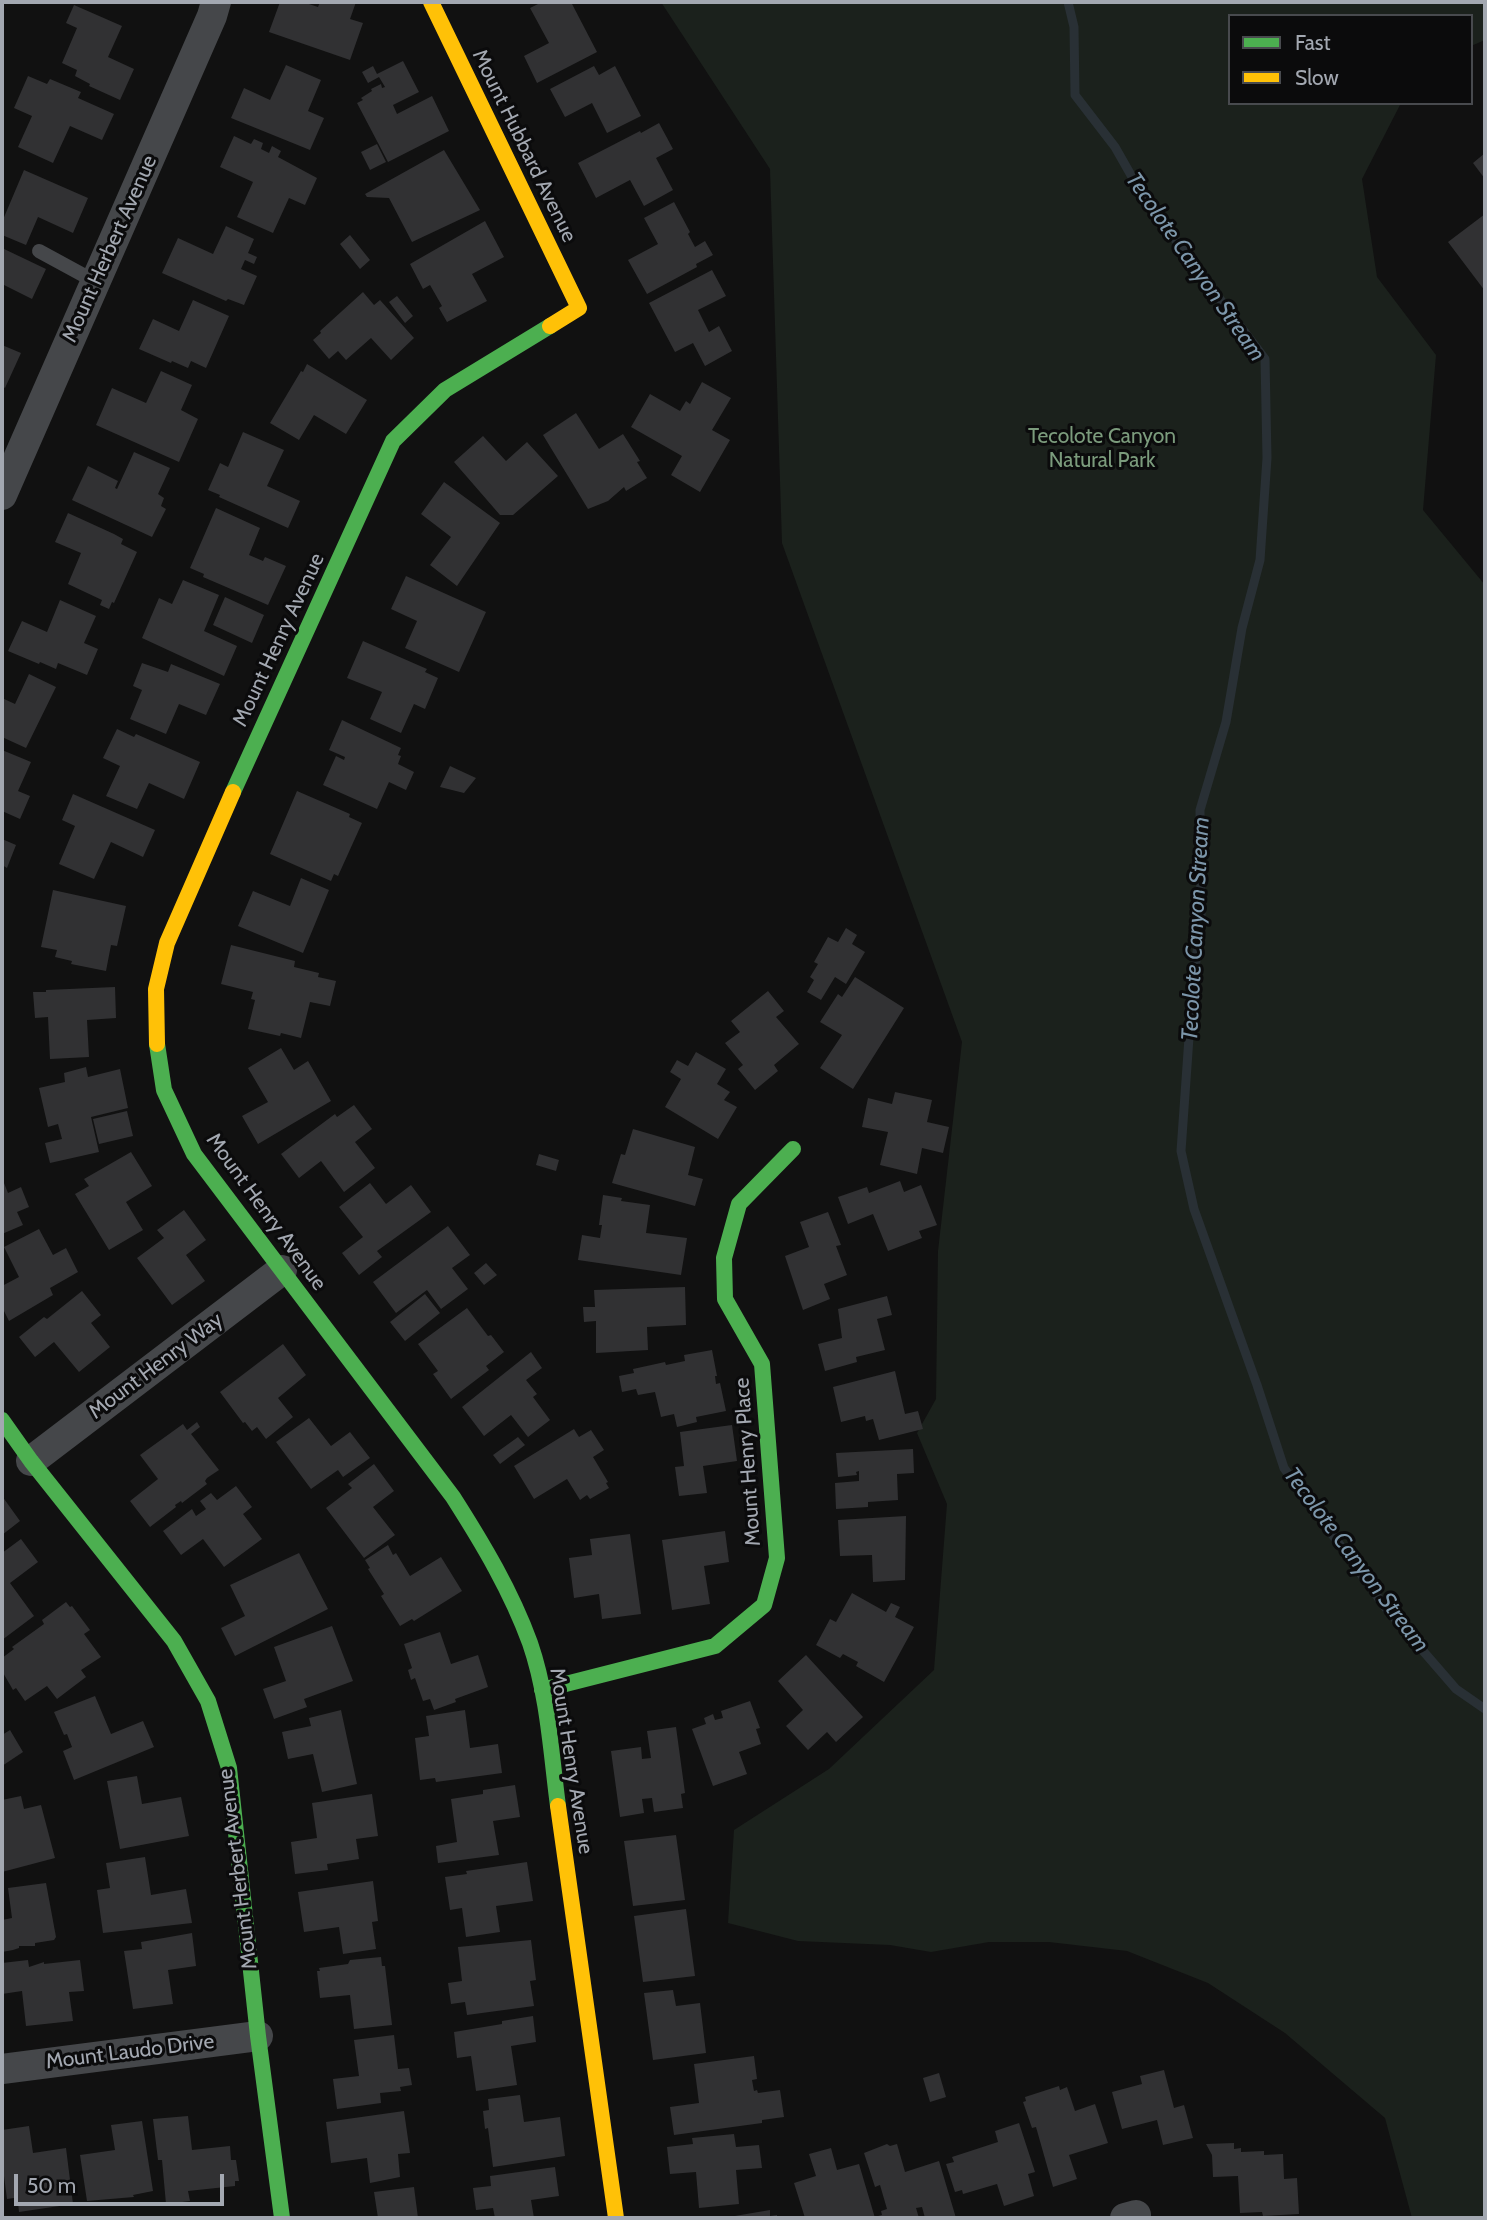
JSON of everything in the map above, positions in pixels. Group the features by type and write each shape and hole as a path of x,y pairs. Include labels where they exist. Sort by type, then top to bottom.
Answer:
{"street":[{"name":"Mount Herbert Avenue","path":"5,479 96,282 216,2"},
{"name":"Mount Hubbard Avenue","path":"431,2 579,308"},
{"name":"Mount Henry Avenue","path":"579,308 445,390 393,440 167,943 156,989 155,1032 164,1090 194,1154 453,1497 491,1557 530,1644 542,1690 615,2218"},
{"name":"Mount Henry Place","path":"542,1690 716,1646 764,1605 777,1558 762,1364 724,1299 723,1258 739,1204 793,1149"},
{"name":"Mount Henry Way","path":"31,1461 282,1270"},
{"name":"Mount Herbert Avenue","path":"2,1420 31,1461 174,1640 208,1701 229,1768 257,2036 282,2218"},
{"name":"Mount Laudo Drive","path":"2,2069 257,2036"}],"lane":[{"path":"39,251 96,282"}],"green space":[{"name":"Tecolote Canyon Natural Park","path":"661,2 1485,2 1485,40 1473,45 1473,14 1228,14 1228,105 1400,105 1362,179 1377,277 1436,355 1423,510 1485,585 1485,2218 1412,2218 1385,2118 1285,2033 1208,1983 1127,1951 1049,1942 989,1942 931,1952 890,1945 798,1941 728,1923 734,1830 829,1769 934,1670 947,1504 917,1433 936,1399 938,1251 962,1042 782,543 770,169"}],"building":[{"path":"280,2 303,2 318,7 320,2 356,2 350,19 363,23 350,60 269,32"},
{"path":"542,2 571,2 597,52 537,83 524,56 549,43 530,8"},
{"path":"74,5 122,26 108,57 134,69 120,100 89,86 90,84 75,76 77,70 62,63 77,28 66,23"},
{"path":"403,61 419,92 393,105 397,114 432,96 449,131 388,162 357,103 372,91 371,89 381,84 382,88 385,87 379,77 368,83 362,72 373,66 377,74"},
{"path":"286,65 321,80 308,111 324,118 310,150 231,118 244,88 270,100"},
{"path":"594,66 599,75 615,66 641,116 607,133 592,103 565,117 550,89"},
{"path":"28,76 47,84 50,79 81,92 78,98 114,114 102,140 70,126 53,163 18,147 32,116 14,108"},
{"path":"659,123 673,149 656,158 673,190 644,206 630,180 596,198 578,163"},
{"path":"234,136 251,144 254,139 263,143 261,149 269,153 272,146 281,151 278,157 317,178 305,205 289,198 273,233 237,217 253,182 220,167"},
{"path":"377,144 386,162 370,170 361,152"},
{"path":"444,150 480,210 412,242 389,198 367,197 365,194"},
{"path":"1485,153 1485,179 1473,163"},
{"path":"24,170 88,198 73,233 38,217 26,245 2,235 2,222"},
{"path":"674,202 695,247 705,241 713,255 696,264 697,267 647,294 628,260 658,244 644,218"},
{"path":"1485,214 1485,291 1448,242"},
{"path":"485,221 504,257 472,274 487,301 447,322 439,308 442,306 430,285 423,289 410,264"},
{"path":"226,226 254,239 248,253 257,257 254,264 245,260 241,269 257,276 244,305 228,299 226,301 162,273 178,238 213,254"},
{"path":"350,235 370,260 360,269 340,244"},
{"path":"2,248 46,269 32,299 2,284"},
{"path":"712,270 726,296 698,310 709,332 719,326 732,351 705,366 693,343 675,352 649,303"},
{"path":"363,292 374,305 380,300 414,338 391,360 371,338 346,360 338,351 329,359 313,340"},
{"path":"397,296 413,316 405,323 389,302"},
{"path":"193,300 229,316 206,368 191,361 188,368 139,349 153,319 179,331"},
{"path":"2,345 21,353 5,388 2,386"},
{"path":"307,364 367,400 346,434 314,415 299,440 270,423"},
{"path":"161,371 192,385 181,410 198,419 179,462 96,425 112,388 146,403"},
{"path":"702,382 731,398 712,430 730,440 700,492 671,475 682,456 631,427 650,394 680,411 686,401 690,404"},
{"path":"576,413 599,449 623,434 647,478 626,491 624,487 608,501 588,509 543,435"},
{"path":"243,432 284,450 267,486 300,501 288,528 208,490 220,463 228,467"},
{"path":"483,436 506,461 527,442 558,476 513,515 500,515 454,462"},
{"path":"134,452 170,468 158,494 164,498 161,506 166,509 152,537 72,500 88,466 118,481 115,488 117,489"},
{"path":"444,482 500,523 457,586 430,565 451,537 421,514"},
{"path":"216,508 260,528 249,555 263,561 265,557 286,566 268,605 203,577 204,574 190,568"},
{"path":"68,513 123,539 121,544 137,552 109,609 100,605 102,600 68,584 81,553 55,542"},
{"path":"406,576 486,612 459,672 405,648 417,621 391,609"},
{"path":"183,580 219,595 204,631 237,646 224,676 142,638 159,598 172,604"},
{"path":"225,597 264,615 252,643 213,625"},
{"path":"60,600 96,616 84,643 98,649 87,675 58,663 56,669 40,662 39,664 8,651 22,621 47,632"},
{"path":"363,641 427,669 425,672 438,678 425,709 414,704 401,733 370,719 382,692 347,678"},
{"path":"142,663 168,672 171,664 220,684 206,715 179,704 166,734 130,719 142,690 133,686"},
{"path":"29,674 56,687 26,748 2,737 2,698 15,704"},
{"path":"342,720 401,748 398,764 414,772 406,790 389,782 377,809 323,785 336,756 344,760 345,757 329,750"},
{"path":"117,729 134,737 136,734 200,762 184,799 149,783 137,809 106,796 120,766 103,758"},
{"path":"2,750 31,762 18,791 30,796 20,819 2,811"},
{"path":"450,766 476,778 464,793 440,787"},
{"path":"297,791 350,814 349,817 362,823 338,876 334,874 331,881 270,854"},
{"path":"73,794 155,830 143,857 111,842 94,879 59,864 75,826 62,820"},
{"path":"2,839 16,845 7,868 2,865"},
{"path":"301,878 329,890 303,953 238,926 253,891 290,906"},
{"path":"53,890 126,906 117,946 111,945 106,971 71,964 72,961 55,957 57,950 41,947"},
{"path":"846,928 857,935 852,944 865,952 846,984 835,977 821,1000 807,992 814,980 810,977 818,964 814,962 828,937 838,942"},
{"path":"231,945 295,961 294,967 319,973 318,977 336,981 330,1006 310,1002 301,1038 248,1029 255,1000 251,999 253,992 221,984"},
{"path":"855,977 904,1008 853,1089 820,1068 842,1035 820,1022 838,994 842,997"},
{"path":"115,987 116,1018 87,1020 89,1057 50,1059 48,1017 35,1018 33,992"},
{"path":"768,991 784,1011 776,1017 799,1044 774,1065 778,1071 755,1090 738,1069 743,1065 725,1043 740,1032 731,1021"},
{"path":"281,1048 294,1070 308,1061 331,1101 258,1144 242,1116 268,1102 248,1068"},
{"path":"696,1052 726,1069 717,1084 730,1092 724,1100 737,1107 718,1139 665,1107 681,1079 670,1072 677,1060 688,1066"},
{"path":"86,1067 88,1077 120,1069 128,1108 91,1117 99,1152 50,1163 45,1143 62,1139 58,1124 48,1127 39,1088 65,1082 64,1073"},
{"path":"895,1092 932,1100 927,1122 949,1127 943,1153 922,1148 917,1174 880,1165 888,1132 862,1127 868,1098 892,1104"},
{"path":"354,1105 372,1129 355,1142 375,1168 344,1192 321,1161 299,1178 281,1154 335,1114 337,1117"},
{"path":"127,1111 133,1136 99,1144 93,1119"},
{"path":"633,1129 695,1147 688,1175 703,1179 695,1206 612,1183 621,1154 625,1155"},
{"path":"131,1152 152,1186 126,1202 143,1230 109,1250 75,1194 89,1186 84,1179"},
{"path":"539,1154 559,1160 556,1171 536,1165"},
{"path":"2,1178 8,1193 21,1187 29,1207 17,1212 23,1225 2,1234"},
{"path":"900,1181 904,1192 921,1185 937,1225 919,1231 922,1238 888,1251 873,1214 848,1224 838,1197 867,1187 869,1193"},
{"path":"370,1183 386,1204 411,1185 431,1212 377,1251 382,1257 359,1275 342,1253 363,1237 339,1207"},
{"path":"603,1195 622,1198 621,1201 650,1205 646,1233 687,1238 681,1275 578,1260 582,1235 600,1238"},
{"path":"184,1210 206,1240 186,1255 205,1281 172,1305 137,1258 164,1238 157,1230"},
{"path":"828,1212 841,1245 836,1246 847,1275 824,1284 830,1299 803,1310 785,1256 809,1247 800,1222"},
{"path":"448,1226 470,1255 452,1268 468,1289 441,1309 427,1290 396,1313 373,1282"},
{"path":"39,1229 53,1255 66,1248 78,1272 50,1288 53,1295 9,1321 2,1307 2,1286 19,1277 4,1247"},
{"path":"486,1263 497,1275 484,1285 474,1273"},
{"path":"685,1287 686,1325 647,1327 648,1350 596,1353 596,1321 584,1322 583,1307 595,1307 594,1290"},
{"path":"82,1291 101,1315 91,1323 110,1347 79,1372 54,1342 35,1357 19,1337"},
{"path":"425,1294 440,1313 405,1341 390,1322"},
{"path":"887,1296 892,1315 877,1319 885,1350 856,1357 857,1362 825,1371 818,1344 842,1338 838,1309"},
{"path":"467,1308 504,1352 486,1366 489,1370 451,1399 433,1374 438,1371 418,1344"},
{"path":"283,1344 306,1375 278,1398 293,1417 266,1439 257,1427 252,1431 243,1423 220,1392"},
{"path":"712,1350 716,1384 720,1383 726,1411 696,1417 697,1422 677,1427 674,1414 661,1417 655,1392 638,1395 636,1389 622,1392 619,1376 634,1373 633,1369 685,1361 684,1355"},
{"path":"531,1352 542,1368 526,1380 537,1394 533,1397 550,1420 528,1437 511,1415 484,1436 462,1407"},
{"path":"895,1371 905,1414 918,1411 923,1429 879,1440 873,1419 866,1421 865,1416 841,1422 833,1387"},
{"path":"309,1418 331,1446 350,1432 370,1458 343,1477 338,1470 311,1489 276,1442"},
{"path":"197,1422 200,1427 191,1434 219,1470 207,1478 207,1484 182,1503 181,1501 175,1505 176,1507 150,1527 130,1501 158,1479 140,1455 183,1424 187,1430"},
{"path":"732,1425 737,1461 703,1466 707,1493 679,1496 675,1467 684,1466 680,1432"},
{"path":"574,1429 579,1437 591,1430 604,1450 593,1457 609,1488 590,1499 587,1495 580,1500 567,1479 534,1499 514,1466"},
{"path":"518,1437 525,1445 500,1464 493,1455"},
{"path":"913,1449 914,1473 897,1474 898,1500 868,1502 868,1507 836,1509 835,1483 859,1481 859,1471 856,1472 857,1475 838,1477 836,1453"},
{"path":"374,1464 394,1491 373,1507 395,1535 364,1558 326,1508 352,1488 348,1484"},
{"path":"236,1486 252,1507 243,1514 262,1539 224,1567 203,1539 181,1555 163,1531 192,1509 196,1516 206,1509 200,1501 211,1493 217,1500"},
{"path":"2,1496 20,1521 2,1535"},
{"path":"906,1516 905,1580 873,1582 872,1555 840,1556 838,1520"},
{"path":"725,1531 729,1562 704,1566 710,1604 672,1610 662,1540"},
{"path":"630,1534 641,1614 602,1619 599,1594 574,1598 569,1558 592,1555 590,1539"},
{"path":"21,1539 38,1562 10,1583 34,1616 2,1640 2,1553"},
{"path":"388,1545 410,1576 441,1557 462,1591 414,1621 412,1619 400,1626 381,1596 384,1594 365,1560"},
{"path":"299,1553 328,1609 235,1656 221,1628 245,1616 230,1585"},
{"path":"852,1593 886,1612 891,1603 900,1607 895,1617 914,1627 884,1682 856,1666 858,1662 843,1654 840,1658 816,1645 830,1619 836,1622"},
{"path":"66,1602 90,1630 84,1634 101,1657 81,1670 86,1677 57,1699 47,1686 25,1701 16,1688 13,1690 2,1671 2,1658 14,1649 12,1647 44,1624 42,1620"},
{"path":"332,1626 353,1681 304,1699 307,1707 274,1719 263,1689 286,1681 274,1647"},
{"path":"440,1632 451,1664 478,1655 488,1687 434,1710 430,1699 423,1701 415,1678 411,1680 408,1670 412,1668 404,1644"},
{"path":"806,1655 863,1717 836,1742 827,1732 808,1750 786,1726 803,1710 778,1681"},
{"path":"95,1696 111,1734 143,1721 154,1747 74,1780 63,1751 72,1747 54,1712"},
{"path":"750,1701 760,1728 756,1729 761,1744 739,1752 747,1774 713,1786 692,1729 706,1724 704,1718 713,1714 715,1720 723,1718 721,1711"},
{"path":"341,1710 357,1784 322,1792 313,1754 288,1759 282,1732 311,1726 309,1718"},
{"path":"465,1710 470,1748 498,1744 502,1773 436,1782 435,1778 420,1780 415,1738 429,1736 426,1716"},
{"path":"676,1727 685,1793 681,1794 683,1808 654,1812 652,1798 642,1799 644,1813 620,1817 611,1751 641,1747 642,1759 651,1758 647,1731"},
{"path":"10,1730 23,1752 2,1766 2,1735"},
{"path":"137,1776 142,1804 181,1797 189,1836 120,1849 107,1781"},
{"path":"515,1785 520,1817 493,1821 499,1855 438,1863 436,1846 457,1842 451,1799"},
{"path":"372,1794 378,1836 356,1839 359,1859 327,1864 328,1870 295,1874 291,1842 317,1838 312,1803"},
{"path":"21,1796 24,1809 41,1805 55,1858 2,1872 2,1800"},
{"path":"676,1835 685,1900 633,1906 624,1841"},
{"path":"145,1857 151,1895 186,1889 192,1923 103,1933 97,1890 110,1888 106,1863"},
{"path":"527,1862 533,1901 496,1906 500,1932 466,1937 462,1908 450,1910 445,1877 467,1874 466,1871"},
{"path":"373,1881 378,1921 372,1922 376,1949 343,1954 339,1927 304,1932 298,1892"},
{"path":"46,1883 56,1937 54,1940 35,1943 35,1946 19,1946 2,1952 2,1920 12,1918 8,1888"},
{"path":"686,1909 695,1976 643,1982 634,1916"},
{"path":"192,1933 196,1966 168,1970 173,2004 133,2009 124,1951 142,1949 141,1942"},
{"path":"531,1940 536,1980 530,1981 534,2006 467,2015 465,2002 451,2004 448,1983 462,1981 458,1947"},
{"path":"381,1957 382,1966 385,1966 392,2025 354,2029 350,1995 320,1998 317,1971 320,1971 319,1968 348,1964 350,1960"},
{"path":"28,1960 29,1967 44,1962 80,1960 84,1991 69,1992 73,2021 26,2026 22,1991 2,1994 2,1963"},
{"path":"673,1990 676,2006 700,2003 706,2053 653,2060 644,1993"},
{"path":"533,2016 536,2042 511,2046 517,2085 476,2091 471,2056 457,2058 454,2032"},
{"path":"394,2035 398,2069 409,2068 412,2085 400,2087 401,2091 380,2093 381,2103 337,2109 333,2079 359,2076 354,2040"},
{"path":"754,2056 757,2079 752,2080 754,2091 757,2090 758,2093 780,2090 784,2117 762,2120 762,2123 674,2135 670,2107 699,2103 694,2064"},
{"path":"1164,2070 1174,2108 1184,2105 1193,2138 1163,2145 1157,2120 1122,2129 1112,2092 1142,2084 1140,2076"},
{"path":"939,2073 946,2097 930,2102 923,2078"},
{"path":"1059,2086 1060,2090 1067,2087 1075,2111 1095,2104 1108,2143 1069,2155 1077,2179 1053,2187 1036,2127 1032,2128 1023,2102 1026,2101 1025,2097"},
{"path":"520,2095 524,2122 560,2117 565,2156 493,2167 483,2111 489,2110 488,2099"},
{"path":"404,2111 410,2153 398,2154 400,2177 370,2183 367,2158 331,2163 326,2122"},
{"path":"188,2116 192,2150 230,2146 231,2160 236,2160 239,2181 235,2181 235,2186 188,2191 190,2201 166,2204 162,2160 158,2160 153,2119"},
{"path":"142,2121 153,2191 133,2195 134,2197 87,2201 80,2155 115,2150 111,2125"},
{"path":"1019,2123 1035,2172 1028,2174 1034,2196 1004,2206 997,2184 963,2194 962,2190 955,2192 946,2164 954,2162 952,2157 998,2142 995,2131"},
{"path":"29,2126 33,2153 66,2148 73,2204 19,2212 14,2198 7,2199 2,2161 2,2130"},
{"path":"734,2134 736,2147 759,2145 762,2168 736,2170 739,2204 699,2208 696,2172 670,2174 667,2147 693,2144 692,2138"},
{"path":"1234,2143 1234,2149 1241,2148 1241,2152 1283,2154 1284,2179 1297,2178 1299,2214 1263,2216 1262,2212 1240,2213 1238,2176 1213,2177 1212,2155 1206,2144"},
{"path":"887,2144 897,2144 905,2172 939,2161 956,2218 925,2218 922,2207 916,2208 919,2218 879,2218 881,2211 887,2209 880,2185 875,2187 864,2153"},
{"path":"831,2148 837,2170 859,2164 875,2218 805,2218 794,2183 816,2176 809,2154"},
{"path":"555,2167 559,2196 531,2200 534,2218 495,2218 493,2208 476,2210 473,2188 491,2186 490,2176"},
{"path":"414,2187 418,2218 378,2218 374,2192"},
{"path":"770,2210 770,2216 777,2215 777,2218 723,2218"}],"waterway":[{"name":"Tecolote Canyon Stream","path":"1068,2 1074,27 1075,95 1115,147 1144,198 1265,359 1267,458 1260,560 1242,628 1226,722 1200,810 1201,917 1192,995 1181,1151 1194,1209 1284,1468 1385,1607 1456,1689 1485,1709"}],"traffic: fast":[{"path":"233,792 393,441 445,390 550,326"},
{"path":"157,1044 164,1090 194,1154 453,1497 496,1568 514,1605 536,1663 548,1724 558,1806"},
{"path":"542,1690 715,1646 764,1605 777,1558 762,1364 725,1299 724,1258 739,1204 793,1149"},
{"path":"2,1420 31,1461 174,1641 208,1701 229,1768 258,2036 282,2218"}],"traffic: slow":[{"path":"431,2 579,308 550,326"},
{"path":"157,1044 156,989 167,943 233,792"},
{"path":"558,1806 616,2218"}]}
